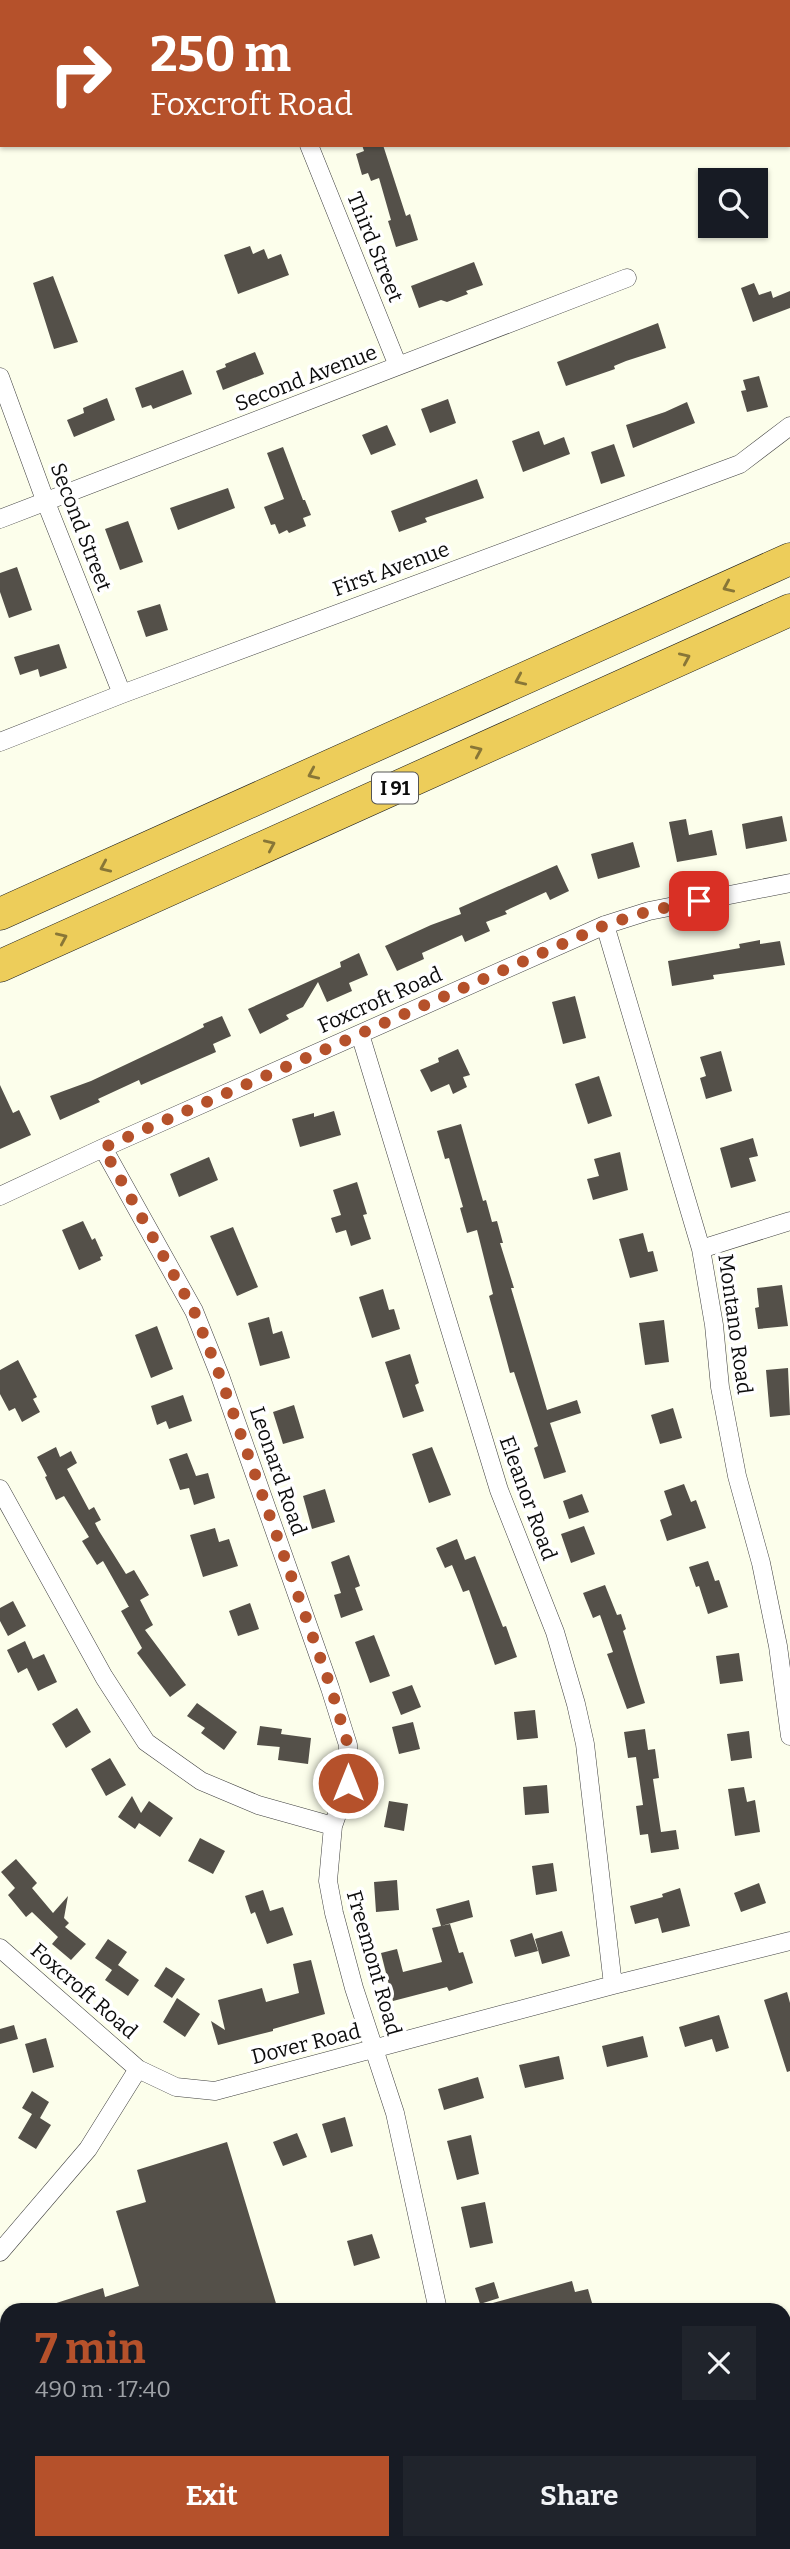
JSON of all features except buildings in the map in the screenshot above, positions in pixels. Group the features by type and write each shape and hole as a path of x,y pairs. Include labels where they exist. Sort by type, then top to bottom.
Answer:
{"highway":[{"name":"I 91","path":"0,914 790,559"},
{"name":"I 91","path":"0,966 790,611"}],"street":[{"name":"Third Street","path":"310,147 398,366"},
{"name":"Second Avenue","path":"0,519 627,278"},
{"name":"Second Street","path":"0,376 122,694"},
{"name":"First Avenue","path":"0,742 740,464 790,426"},
{"name":"Foxcroft Road","path":"0,1196 605,925 649,911 790,883"},
{"name":"Montano Road","path":"605,925 701,1249 714,1325 722,1400 737,1476 761,1563 778,1646 790,1736"},
{"name":"Eleanor Road","path":"360,1034 499,1490 555,1632 576,1704 585,1744 613,1985"},
{"name":"Leonard Road","path":"103,1148 194,1311 220,1376 331,1688 348,1745 348,1783 333,1826"},
{"path":"701,1249 790,1221"},
{"path":"0,1489 104,1677 146,1742 201,1781 258,1805 333,1826"},
{"name":"Freemont Road","path":"333,1826 328,1881 334,1913 354,1988 395,2113 436,2303"},
{"name":"Dover Road","path":"138,2069 176,2087 215,2091 613,1985 790,1941"},
{"name":"Foxcroft Road","path":"0,1948 138,2069"},
{"path":"0,2252 88,2148 138,2069"}],"route":[{"path":"348,1783 348,1745 331,1688 220,1376 194,1311 103,1148 605,925 649,911 699,901"}]}
